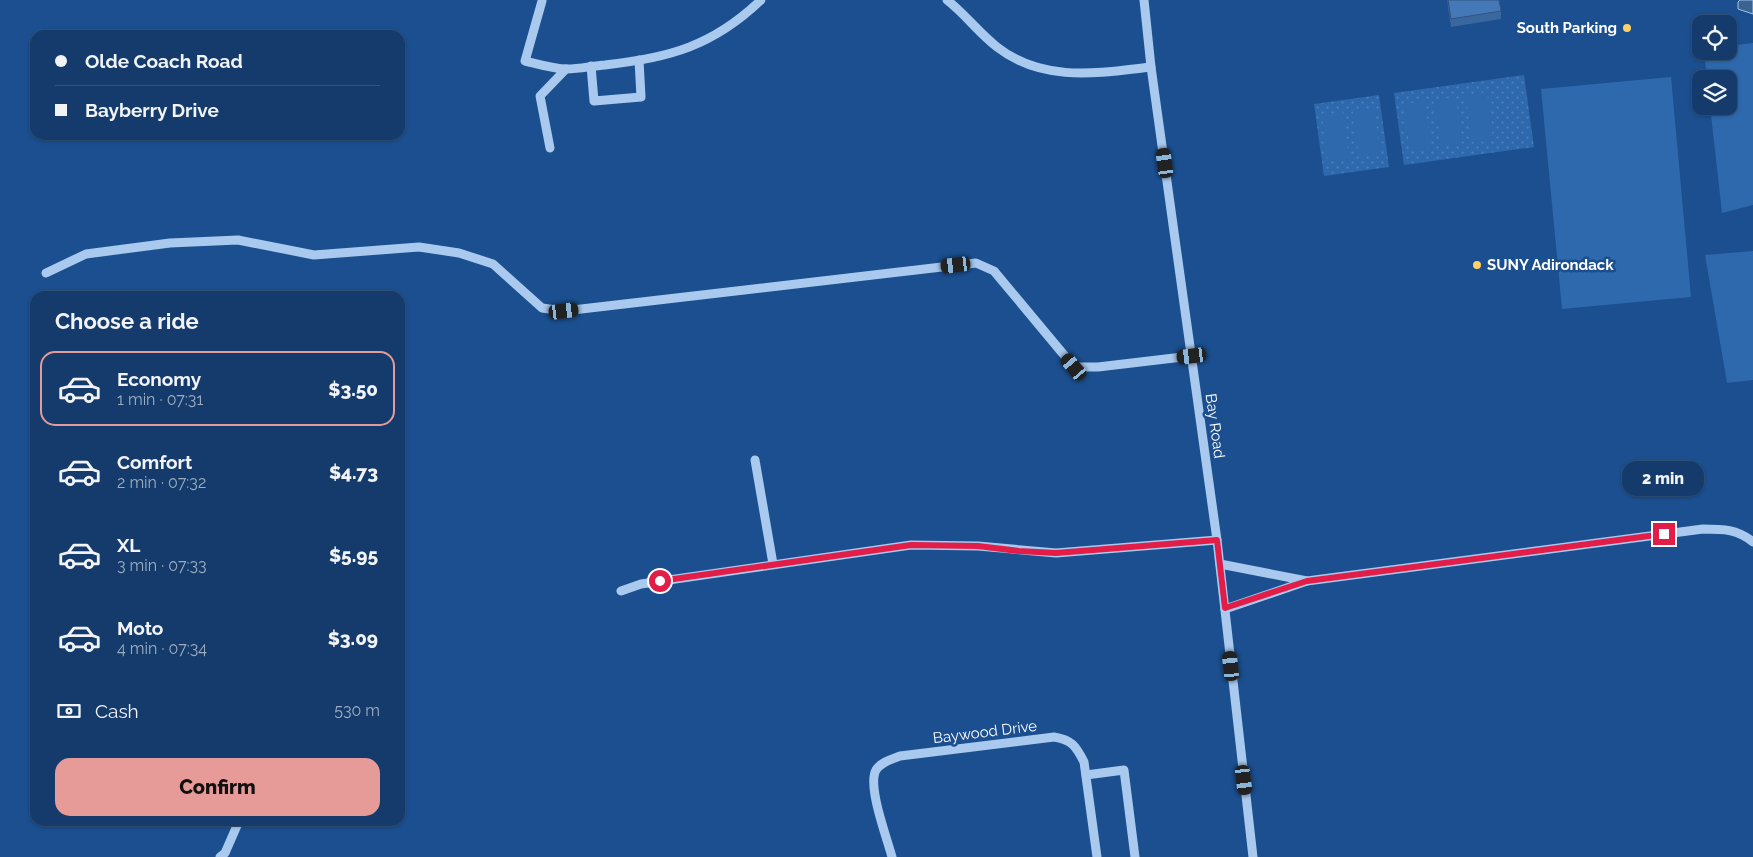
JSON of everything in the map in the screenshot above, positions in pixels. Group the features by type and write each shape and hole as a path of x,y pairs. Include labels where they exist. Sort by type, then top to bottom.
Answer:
{"street":[{"path":"542,1 525,62 566,69 665,56 696,46 732,24 761,0"},
{"path":"947,0 997,47 1023,64 1047,71 1075,73 1151,67"},
{"name":"Bay Road","path":"1144,0 1151,67 1217,540 1253,857"},
{"path":"591,66 594,101 641,97 639,60"},
{"path":"550,148 540,96 566,69"},
{"path":"46,273 86,254 170,243 238,240 314,255 419,247 459,253 493,264 542,308 564,311 976,263 994,270 1074,367 1098,367 1192,356"},
{"path":"755,460 773,564"},
{"path":"1225,608 1307,581 1703,529 1724,529 1743,534 1753,542"},
{"path":"621,592 641,584 911,545 978,546 1056,553 1217,540"},
{"path":"1220,564 1307,581"},
{"name":"Baywood Drive","path":"892,857 874,794 873,779 877,769 885,762 900,756 1054,737 1066,739 1077,748 1084,762 1096,857"},
{"path":"1086,775 1124,770 1135,857"},
{"path":"220,857 225,853 236,826"}],"shaded area":[{"path":"1740,0 1753,0 1753,14 1738,9 1738,2"},
{"path":"1753,43 1753,205 1722,213 1711,115 1737,115 1737,70 1706,70 1705,60 1737,60 1737,45"},
{"path":"1524,75 1534,147 1404,165 1394,93"},
{"path":"1671,77 1691,297 1562,309 1541,89"},
{"path":"1487,92 1493,139 1472,142 1466,95"},
{"path":"1379,95 1389,167 1324,176 1314,104"},
{"path":"1456,97 1462,144 1441,146 1434,100"},
{"path":"1425,101 1431,148 1410,151 1404,104"},
{"path":"1374,108 1380,155 1359,157 1353,111"},
{"path":"1343,112 1349,159 1328,162 1322,115"},
{"path":"1753,251 1753,380 1727,383 1705,255"}],"building":[{"path":"1448,0 1499,0 1501,11 1451,19"}],"place":[{"name":"South Parking","path":"1627,28"},
{"name":"SUNY Adirondack","path":"1477,265"}],"route":[{"path":"660,581 911,545 978,546 1056,553 1114,550 1217,540 1225,608 1307,581 1664,534"}]}
